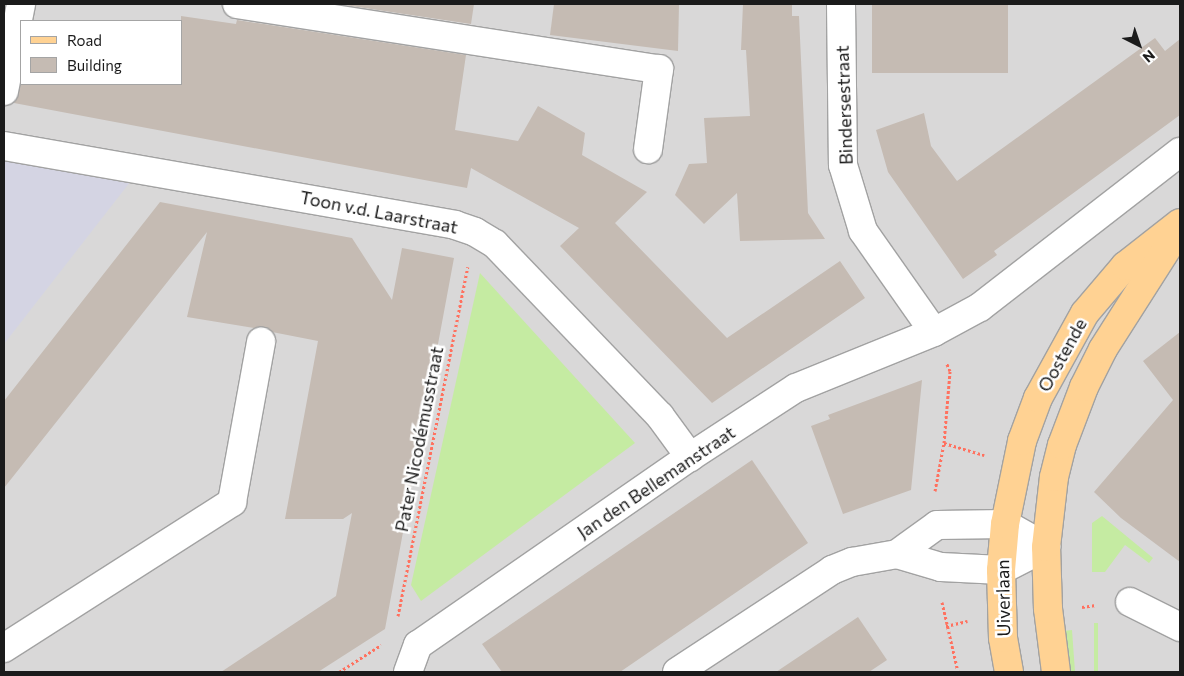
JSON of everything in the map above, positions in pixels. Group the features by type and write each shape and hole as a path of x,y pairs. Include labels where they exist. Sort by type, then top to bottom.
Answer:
{"main road":[{"name":"Oostende","path":"1005,524 1022,441 1064,347 1110,282 1145,249 1180,224"},
{"name":"Oostende","path":"1046,547 1054,477 1074,410 1103,349 1180,228"},
{"name":"Uiverlaan","path":"1005,524 1001,570 1003,638 1009,672"},
{"path":"1046,547 1048,609 1056,672"}],"street":[{"path":"4,91 21,4"},
{"path":"237,4 659,69 648,149"},
{"name":"Bindersestraat","path":"842,4 842,165 863,231 934,332"},
{"name":"Toon v.d. Laarstraat","path":"4,146 436,222 475,232 495,244 660,416 690,457"},
{"path":"934,332 980,307 1180,152"},
{"name":"Jan den Bellemanstraat","path":"412,636 796,388 934,332"},
{"path":"4,648 232,502 262,342"},
{"path":"677,672 832,570 852,562 897,554 937,525 1005,524 1046,547"},
{"path":"897,554 941,567 1001,570 1046,547"},
{"path":"1130,602 1180,627"},
{"path":"408,672 412,636"}],"path":[{"name":"Pater Nicodémusstraat","path":"412,636 397,615 475,232"},
{"path":"934,332 950,371 944,443"},
{"path":"339,672 412,636"}],"shaded area":[{"path":"4,4 1180,4 1180,672 4,672"},
{"path":"4,146 141,168 4,344"}],"green space":[{"path":"480,273 635,443 421,601 411,585"},
{"path":"1102,516 1153,558 1149,563 1125,545 1105,572 1092,572 1092,523"},
{"path":"1094,623 1098,623 1098,672 1094,672"},
{"path":"1072,630 1075,672 1069,672 1063,631"}],"building":[{"path":"338,4 474,4 471,24"},
{"path":"554,4 679,4 678,51 550,35"},
{"path":"743,4 792,4 792,16 799,16 808,213 825,239 740,241 737,193 704,224 675,195 689,164 707,163 704,118 750,116 746,50 741,50"},
{"path":"872,4 1008,4 1008,73 872,73"},
{"path":"181,16 236,24 237,20 466,55 455,130 518,141 538,106 585,133 582,155 647,192 615,223 727,338 840,261 865,298 712,403 560,246 579,228 471,168 467,188 14,103 21,85 182,85"},
{"path":"1155,38 1165,51 1180,39 1180,115 994,251 997,255 963,279 888,172 876,130 924,113 931,146 957,181"},
{"path":"160,202 352,238 392,300 402,248 454,258 385,629 318,672 221,672 336,596 352,513 343,519 285,519 318,341 272,332 263,327 254,328 187,317 207,232 4,488 4,401"},
{"path":"1180,332 1180,562 1121,518 1094,492 1173,400 1143,361"},
{"path":"922,380 911,490 843,514 811,426 830,419 828,415"},
{"path":"752,460 808,543 620,672 502,672 482,644"},
{"path":"858,617 887,660 869,672 776,672"}]}
